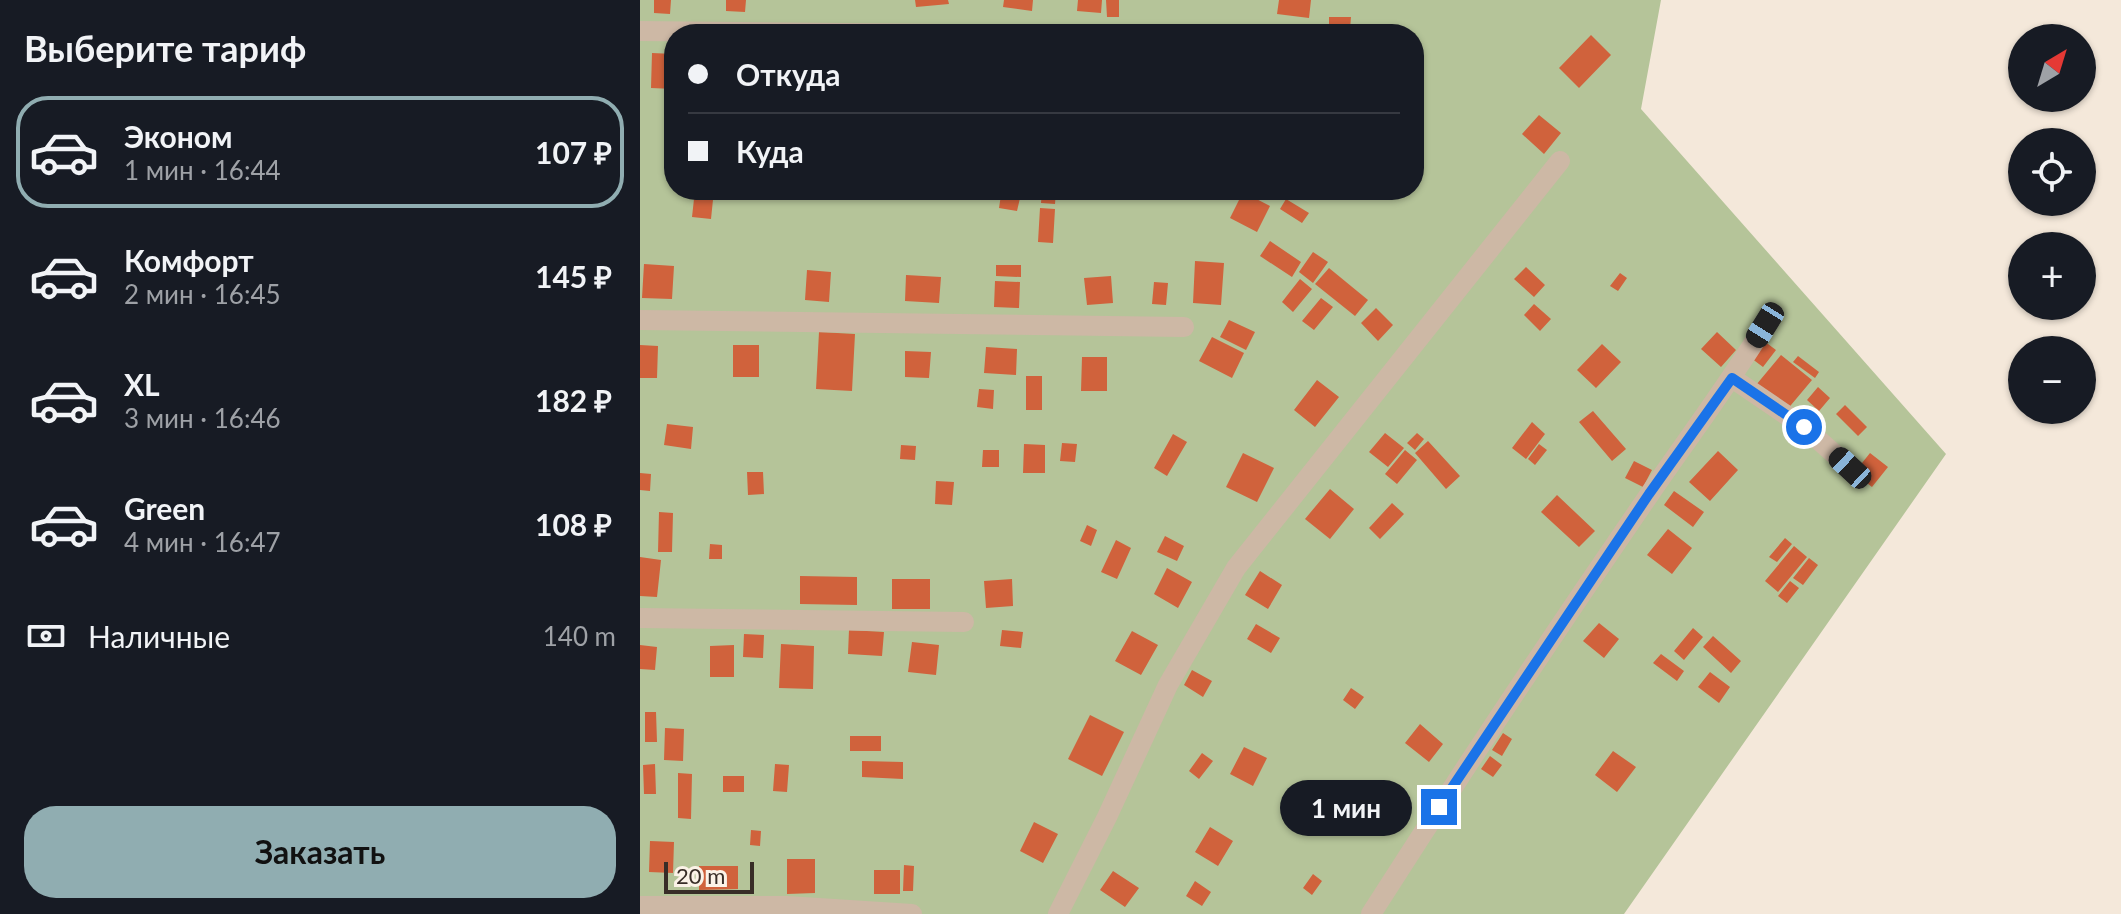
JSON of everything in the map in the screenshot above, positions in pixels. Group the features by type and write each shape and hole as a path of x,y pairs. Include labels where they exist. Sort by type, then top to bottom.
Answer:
{"street":[{"path":"640,31 664,31"},
{"path":"1058,914 1168,685 1236,568 1560,161"},
{"path":"640,320 1184,327"},
{"path":"1371,914 1457,781 1765,325"},
{"path":"1732,378 1804,427 1850,468"},
{"path":"640,618 964,622"},
{"path":"640,906 787,906 912,914"}],"green space":[{"path":"640,0 1661,0 1641,109 1946,454 1624,914 640,914"}],"building":[{"path":"654,0 671,0 670,14 654,13"},
{"path":"726,0 746,0 745,12 726,11"},
{"path":"915,0 948,0 949,4 916,7"},
{"path":"1004,0 1033,0 1032,11 1003,7"},
{"path":"1078,0 1102,0 1101,13 1077,11"},
{"path":"1106,0 1119,0 1119,17 1107,17"},
{"path":"1279,0 1311,0 1309,18 1277,14"},
{"path":"1329,17 1351,17 1350,24 1329,24"},
{"path":"1591,35 1611,55 1579,88 1559,68"},
{"path":"652,53 664,54 664,89 651,88"},
{"path":"1539,115 1561,133 1544,154 1522,134"},
{"path":"694,200 713,200 711,219 692,217"},
{"path":"1000,200 1020,200 1017,211 999,208"},
{"path":"1041,200 1055,200 1055,204 1041,203"},
{"path":"1239,200 1258,200 1270,206 1257,232 1230,218"},
{"path":"1288,200 1309,213 1302,223 1280,209"},
{"path":"1040,208 1055,209 1053,243 1038,242"},
{"path":"1270,241 1301,262 1292,277 1260,256"},
{"path":"1313,252 1328,262 1313,283 1299,272"},
{"path":"1195,261 1224,263 1221,305 1193,303"},
{"path":"644,264 674,266 672,299 642,298"},
{"path":"996,265 1021,265 1021,277 996,276"},
{"path":"1526,267 1545,285 1534,297 1514,279"},
{"path":"1329,268 1368,300 1355,316 1315,284"},
{"path":"807,270 831,272 829,302 805,300"},
{"path":"1620,273 1627,278 1618,291 1610,286"},
{"path":"906,275 941,277 939,303 905,301"},
{"path":"1111,276 1113,303 1087,305 1084,278"},
{"path":"1300,279 1312,289 1293,312 1282,302"},
{"path":"995,281 1020,282 1019,308 994,307"},
{"path":"1154,282 1168,283 1166,305 1152,304"},
{"path":"1321,298 1333,307 1314,330 1302,321"},
{"path":"1534,304 1551,319 1540,331 1524,315"},
{"path":"1376,308 1393,325 1378,341 1361,323"},
{"path":"1229,320 1255,332 1246,350 1220,337"},
{"path":"819,332 855,334 852,391 816,389"},
{"path":"1717,332 1736,350 1721,367 1701,349"},
{"path":"1212,337 1244,353 1232,378 1199,361"},
{"path":"1764,341 1776,350 1763,367 1751,358"},
{"path":"1602,344 1621,362 1596,388 1577,370"},
{"path":"640,345 658,346 657,378 640,378"},
{"path":"733,345 759,345 759,377 733,377"},
{"path":"986,347 1017,349 1016,375 984,373"},
{"path":"905,351 931,352 929,378 905,377"},
{"path":"1781,355 1812,380 1786,411 1756,385"},
{"path":"1798,356 1819,372 1815,378 1793,362"},
{"path":"1082,357 1107,357 1107,391 1081,391"},
{"path":"1026,376 1042,376 1042,410 1026,410"},
{"path":"1317,380 1339,397 1315,427 1294,410"},
{"path":"1818,387 1830,398 1819,411 1807,400"},
{"path":"979,389 994,390 993,409 977,407"},
{"path":"1845,405 1867,427 1858,436 1836,414"},
{"path":"1593,411 1626,449 1612,461 1579,422"},
{"path":"1532,422 1545,434 1526,459 1512,448"},
{"path":"667,424 693,427 691,449 664,445"},
{"path":"1385,433 1404,448 1388,467 1369,452"},
{"path":"1417,433 1424,439 1415,450 1407,443"},
{"path":"1173,434 1187,442 1167,476 1154,468"},
{"path":"1428,441 1460,476 1446,489 1415,453"},
{"path":"1062,443 1077,444 1075,462 1060,461"},
{"path":"1024,444 1045,445 1045,473 1023,473"},
{"path":"1539,444 1547,450 1535,465 1528,459"},
{"path":"901,445 916,446 915,460 900,459"},
{"path":"983,450 999,450 999,467 982,467"},
{"path":"1405,450 1417,460 1397,484 1385,474"},
{"path":"1718,451 1738,470 1710,501 1689,482"},
{"path":"1243,453 1274,468 1257,502 1226,487"},
{"path":"1870,453 1888,467 1872,487 1854,473"},
{"path":"1634,461 1652,470 1643,487 1625,478"},
{"path":"747,472 763,472 764,494 748,495"},
{"path":"640,473 651,474 650,491 640,490"},
{"path":"936,481 954,482 952,505 935,504"},
{"path":"1330,489 1354,509 1330,539 1305,519"},
{"path":"1674,491 1704,512 1693,527 1664,505"},
{"path":"1557,495 1595,531 1579,547 1541,512"},
{"path":"1392,503 1404,514 1380,539 1369,528"},
{"path":"659,512 673,513 672,552 658,552"},
{"path":"1087,525 1097,530 1091,546 1080,541"},
{"path":"1668,529 1692,548 1672,574 1647,555"},
{"path":"1165,536 1184,546 1177,561 1157,552"},
{"path":"1785,538 1792,544 1777,562 1769,557"},
{"path":"1116,540 1131,548 1117,579 1101,572"},
{"path":"710,544 722,545 722,559 709,559"},
{"path":"1794,546 1807,557 1778,592 1765,581"},
{"path":"640,557 661,560 657,597 640,596"},
{"path":"1809,558 1818,565 1803,585 1793,578"},
{"path":"1167,568 1192,582 1178,608 1154,594"},
{"path":"1260,571 1282,585 1268,609 1245,595"},
{"path":"800,576 857,577 857,605 800,604"},
{"path":"892,579 930,579 930,609 892,609"},
{"path":"1012,579 1013,606 986,608 984,581"},
{"path":"1790,581 1799,588 1787,603 1778,596"},
{"path":"1599,623 1619,639 1604,658 1583,641"},
{"path":"1256,624 1280,638 1271,653 1247,639"},
{"path":"1693,628 1703,637 1684,660 1674,651"},
{"path":"849,630 884,632 882,656 848,654"},
{"path":"1002,630 1023,632 1021,648 1000,646"},
{"path":"1132,631 1158,645 1141,675 1115,661"},
{"path":"744,634 764,635 763,658 743,657"},
{"path":"1713,636 1741,661 1731,673 1703,647"},
{"path":"912,642 939,645 936,675 908,672"},
{"path":"781,644 814,646 813,689 779,688"},
{"path":"640,645 657,647 655,670 640,669"},
{"path":"734,645 734,677 710,677 710,646"},
{"path":"1661,654 1684,671 1677,681 1653,663"},
{"path":"1192,670 1212,681 1203,697 1184,685"},
{"path":"1710,672 1730,687 1719,703 1698,687"},
{"path":"1351,688 1364,697 1355,709 1343,700"},
{"path":"645,712 656,712 657,742 645,742"},
{"path":"1090,715 1124,732 1102,776 1068,759"},
{"path":"1420,724 1443,744 1429,762 1405,743"},
{"path":"665,728 684,729 683,761 664,760"},
{"path":"1503,733 1512,739 1502,756 1492,750"},
{"path":"850,736 881,736 881,751 850,751"},
{"path":"1244,747 1267,758 1253,786 1230,774"},
{"path":"1613,751 1636,767 1617,792 1595,775"},
{"path":"1202,753 1213,761 1199,779 1189,771"},
{"path":"1490,756 1502,765 1493,777 1481,769"},
{"path":"862,761 903,762 903,779 862,777"},
{"path":"655,764 656,794 644,794 643,765"},
{"path":"775,764 789,765 787,792 773,791"},
{"path":"678,773 692,774 691,819 678,818"},
{"path":"723,776 744,776 744,792 723,792"},
{"path":"1034,822 1058,834 1043,863 1020,851"},
{"path":"1210,827 1233,841 1218,866 1195,852"},
{"path":"751,830 761,831 760,846 750,845"},
{"path":"650,841 674,842 673,873 649,872"},
{"path":"787,859 815,859 815,893 787,894"},
{"path":"904,865 914,866 913,891 903,891"},
{"path":"699,866 738,866 738,889 699,890"},
{"path":"874,870 900,870 900,894 874,894"},
{"path":"1113,871 1139,888 1125,907 1100,890"},
{"path":"1313,874 1322,881 1312,895 1303,888"},
{"path":"1195,881 1211,892 1202,906 1186,896"}],"route":[{"path":"1439,807 1649,494 1732,378 1804,427"}]}
